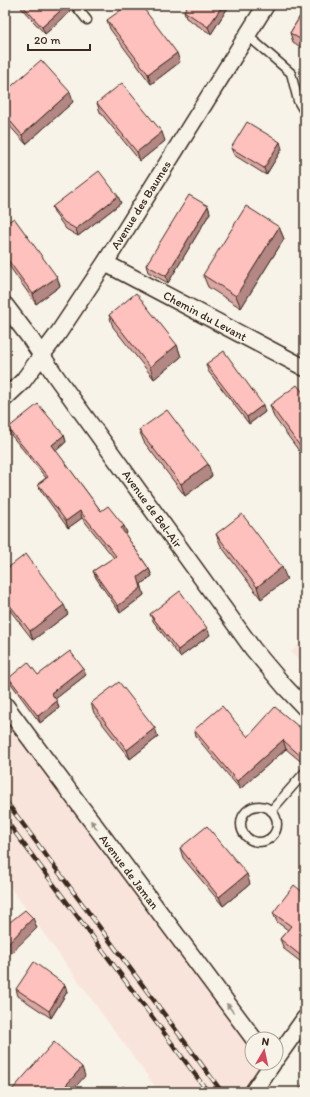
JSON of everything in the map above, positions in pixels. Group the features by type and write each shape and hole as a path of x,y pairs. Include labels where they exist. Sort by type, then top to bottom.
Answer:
{"street":[{"name":"Avenue des Baumes","path":"5,398 23,381 57,336 105,263 266,5"},
{"name":"Chemin du Levant","path":"105,263 305,368"},
{"name":"Avenue de Bel-Air","path":"5,306 42,355 253,649 305,708"},
{"name":"Avenue de Jaman","path":"5,705 248,1031"},
{"path":"284,1048 303,1023"},
{"path":"257,1086 267,1071"}],"lane":[{"path":"76,5 87,20"},
{"path":"247,35 291,73 298,101 305,113"},
{"path":"271,811 305,772"},
{"path":"261,806 271,811 275,815 277,826 276,832 273,836 268,840 258,842 244,835 241,825 244,813 249,809 261,806"}],"shaded area":[{"path":"305,640 305,667 291,652"},
{"path":"5,705 246,1031 244,1031 244,1071 268,1071 259,1092 159,1092 5,880"}],"building":[{"path":"22,5 67,5 42,27"},
{"path":"128,5 141,5 177,53 148,74 107,20"},
{"path":"188,5 223,5 208,27 184,11"},
{"path":"305,8 305,42 290,33"},
{"path":"41,60 70,92 22,135 5,115 5,92"},
{"path":"122,83 162,132 137,152 97,103"},
{"path":"247,122 280,142 264,168 231,148"},
{"path":"99,171 118,196 76,229 64,222 52,207"},
{"path":"189,195 208,206 166,276 146,265"},
{"path":"246,206 279,227 236,296 203,275"},
{"path":"14,218 57,277 33,294 5,256 5,224"},
{"path":"136,293 177,345 150,367 109,315"},
{"path":"224,351 263,405 247,417 206,364"},
{"path":"297,385 305,395 305,453 270,405"},
{"path":"38,404 64,435 52,445 101,511 108,506 124,526 121,528 149,569 138,577 141,588 118,606 93,571 116,556 80,511 66,521 38,484 48,477 8,428"},
{"path":"167,410 208,464 181,484 139,430"},
{"path":"242,514 282,567 257,587 216,534"},
{"path":"26,554 64,605 30,631 5,599 5,570"},
{"path":"180,591 207,628 178,650 150,614"},
{"path":"70,651 83,668 51,693 57,701 38,716 9,678 28,662 38,675"},
{"path":"119,682 155,728 127,750 91,703"},
{"path":"222,706 248,737 275,707 305,732 305,760 283,740 237,781 194,730"},
{"path":"207,826 247,874 219,897 180,848"},
{"path":"294,885 305,894 305,959 280,939 291,926 273,913"},
{"path":"25,910 33,918 5,947 5,926"},
{"path":"34,962 65,985 49,1011 16,989"},
{"path":"54,1042 82,1067 60,1092 15,1092 12,1090"},
{"path":"305,1080 305,1092 298,1092"},
{"path":"123,1086 131,1092 118,1092"}],"railway":[{"path":"5,800 222,1092"},
{"path":"5,819 208,1092"}]}
